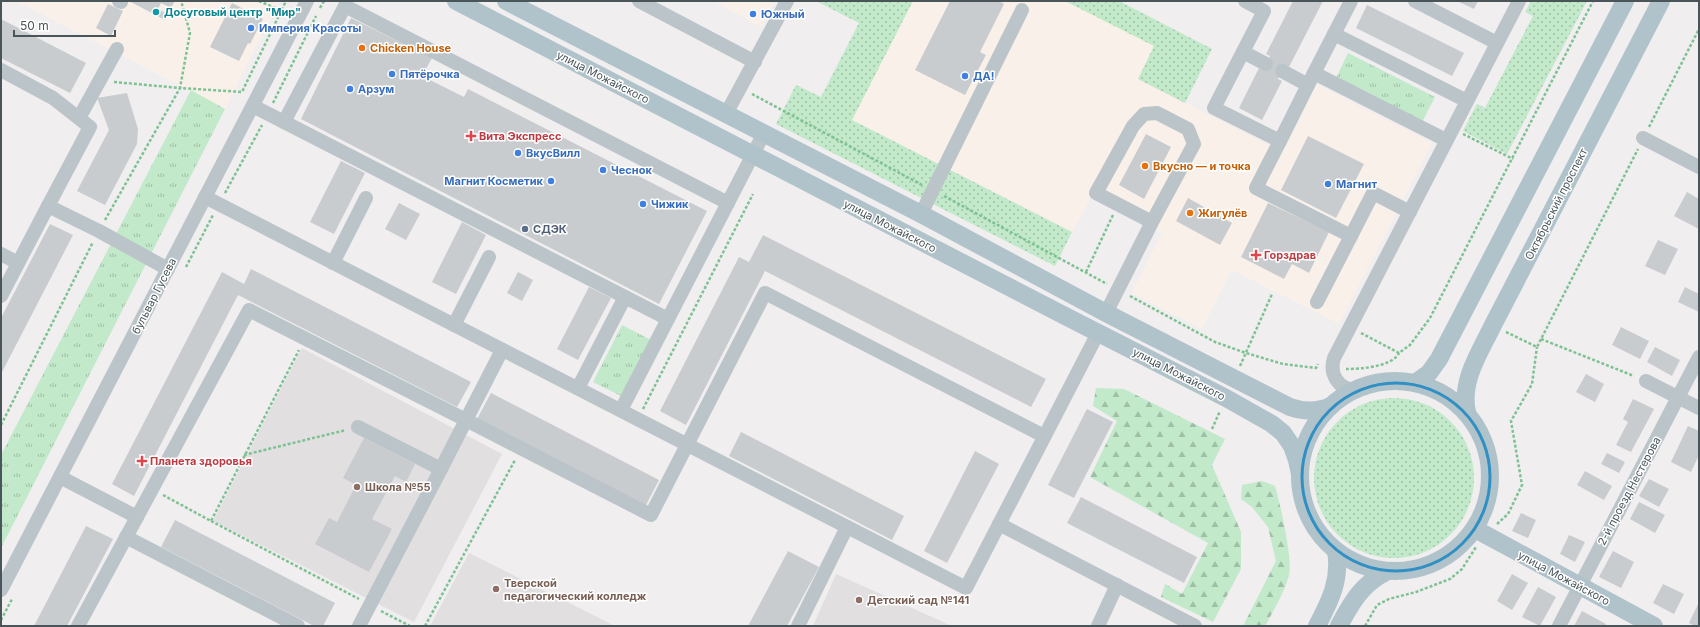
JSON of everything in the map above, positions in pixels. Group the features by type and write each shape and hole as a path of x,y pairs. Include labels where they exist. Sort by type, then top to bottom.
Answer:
{"main road":[{"name":"улица Можайского","path":"456,1 1226,398 1272,424 1283,433 1295,452 1300,474"},
{"name":"улица Можайского","path":"506,1 526,5 726,114 921,214 1106,313 1234,379 1296,409 1314,411 1331,406"},
{"path":"1415,383 1429,373 1440,359 1625,1"},
{"name":"Октябрьский проспект","path":"1467,412 1465,392 1468,378 1493,325 1661,1"},
{"path":"1384,382 1415,383 1443,394 1467,412 1482,437 1490,464 1490,484 1480,532 1446,557 1431,565 1409,571 1386,572 1364,566 1336,551 1317,530 1307,512 1302,494 1300,474 1303,455 1309,437 1331,406 1355,390 1384,382"},
{"name":"улица Можайского","path":"1480,532 1654,626"},
{"path":"1317,626 1336,587 1338,572 1336,551"},
{"path":"1339,626 1349,606 1359,592 1386,572"}],"street":[{"name":"бульвар Гусева","path":"1,590 307,1"},
{"path":"639,1 755,62"},
{"path":"726,114 787,1"},
{"path":"1245,1 1266,6 1214,108 1280,141"},
{"path":"1351,1 1256,188 1351,236"},
{"path":"1355,390 1347,389 1340,385 1335,378 1332,369 1334,358 1519,1"},
{"path":"1423,3 1497,43"},
{"path":"284,122 345,6 728,203"},
{"path":"921,214 1022,10"},
{"path":"1334,34 1466,101"},
{"path":"79,118 117,49"},
{"path":"1243,52 1266,64"},
{"path":"1,70 54,98 90,127 1,296"},
{"path":"1282,71 1311,79 1446,140"},
{"path":"253,106 668,319"},
{"path":"1106,313 1152,222 1194,144 1188,129 1158,112 1144,114 1133,126 1096,193 1152,222"},
{"path":"621,410 764,133"},
{"path":"1643,138 1699,167"},
{"path":"1317,302 1373,193 1410,212"},
{"path":"205,197 966,588 1098,333"},
{"path":"333,263 366,198"},
{"path":"48,206 99,231 168,269"},
{"path":"1,254 18,263"},
{"path":"454,325 489,257"},
{"path":"78,626 249,310 651,515 765,293 1044,436"},
{"path":"578,388 625,297"},
{"path":"359,626 502,350"},
{"name":"2-й проезд Нестерова","path":"1559,626 1699,357"},
{"path":"1646,381 1699,408"},
{"path":"358,427 441,469"},
{"path":"60,477 137,518"},
{"path":"999,524 1195,626"},
{"path":"798,626 847,527"},
{"path":"126,537 298,626"},
{"path":"1098,626 1117,585"}],"path":[{"path":"100,81 180,88 190,33 182,4 183,1"},
{"path":"260,1 282,11"},
{"path":"242,92 286,1"},
{"path":"1118,289 1214,342 1283,364 1316,368 1353,369 1384,364 1397,357 1410,345 1430,318 1593,1"},
{"path":"1365,626 1377,605 1389,599 1435,586 1450,579 1462,569 1480,532 1508,514 1522,485 1511,421 1532,384 1537,347 1699,29"},
{"path":"1453,128 1512,159"},
{"path":"637,419 753,194"},
{"path":"1086,272 1118,205"},
{"path":"1234,379 1272,294"},
{"path":"1493,325 1537,347"},
{"path":"1350,327 1399,354"},
{"path":"211,521 305,338"},
{"path":"1541,338 1646,381"},
{"path":"1316,368 1320,362"},
{"path":"1212,429 1226,398"},
{"path":"244,455 358,427"},
{"path":"425,626 521,449"},
{"path":"152,489 410,626"}],"highlighted area":[{"path":"1395,381 1434,390 1467,412 1486,446 1491,474 1484,512 1468,538 1451,554 1431,565 1398,572 1364,566 1329,544 1307,512 1300,474 1309,437 1331,406 1364,387"}],"shaded area":[{"path":"16,1 279,1 225,109"},
{"name":"Южный","path":"713,1 775,1 761,27"},
{"path":"913,1 1065,1 1154,46 1138,79 1282,152 1316,84 1432,143 1339,324 1232,270 1202,329 1132,293 1162,233 1091,197 1072,232 852,120"},
{"name":"Школа №55","path":"302,348 502,454 414,622 213,521"},
{"name":"Тверской педагогический колледж","path":"469,553 615,626 430,626"},
{"name":"Детский сад №141","path":"836,574 952,626 813,626"}],"green space":[{"path":"816,1 913,1 852,120 1072,232 1055,266 776,124 796,85 821,97 859,23"},
{"path":"1065,1 1119,1 1212,49 1185,103 1138,79 1154,46"},
{"path":"1531,1 1587,1 1507,154 1463,131 1477,104 1485,108 1533,16 1525,12"},
{"path":"1348,53 1435,97 1421,124 1335,80"},
{"path":"191,90 225,109 1,548 1,455"},
{"path":"622,325 651,340 623,397 593,382"},
{"path":"1096,388 1124,389 1225,439 1212,465 1241,532 1241,569 1213,622 1161,597 1165,584 1182,594 1208,543 1090,477 1117,421 1093,406"},
{"path":"1394,398 1410,400 1431,408 1450,422 1460,434 1470,455 1474,478 1472,494 1464,515 1450,534 1438,544 1417,554 1394,558 1378,556 1357,548 1338,534 1328,522 1318,501 1314,478 1316,462 1324,441 1338,422 1350,412 1371,402"},
{"path":"1262,481 1275,486 1288,545 1290,568 1282,595 1265,626 1243,626 1276,561 1268,527 1252,507 1241,499 1242,485"}],"building":[{"name":"Досуговый центр \"Мир\"","path":"129,1 175,1 171,8 161,3 158,9 168,14 165,20"},
{"path":"950,1 999,1 1004,4 980,52 986,55 965,95 915,70"},
{"path":"1293,1 1323,1 1289,67 1285,65 1278,79 1282,81 1262,120 1239,108 1259,68 1263,70 1270,56 1266,54"},
{"path":"1457,1 1478,1 1474,9"},
{"path":"232,3 263,19 239,61 210,47"},
{"path":"108,4 123,11 111,36 96,28"},
{"path":"1367,5 1464,53 1452,76 1356,28"},
{"path":"351,18 432,58 422,76 464,97 468,89 707,211 659,304 301,119"},
{"path":"1,19 86,63 70,93 1,58"},
{"path":"127,93 138,129 137,144 105,205 77,191 109,130 97,98"},
{"name":"Вкусно — и точка","path":"1146,134 1171,147 1144,199 1119,185"},
{"path":"1308,136 1364,164 1336,218 1281,190"},
{"path":"341,161 365,173 334,234 310,222"},
{"path":"1687,192 1699,199 1699,229 1674,216"},
{"path":"1188,198 1232,223 1220,245 1176,221"},
{"path":"399,203 420,214 406,240 385,229"},
{"path":"1268,203 1329,232 1309,273 1292,264 1284,279 1241,257"},
{"path":"462,222 486,235 456,294 432,282"},
{"path":"50,224 73,235 1,374 1,318"},
{"path":"763,235 1046,379 1031,407 765,271 686,425 660,411 739,257 749,262"},
{"path":"1658,240 1678,249 1665,275 1645,266"},
{"path":"251,269 471,382 457,407 238,295 134,496 112,484 222,272 244,284"},
{"path":"518,272 533,280 522,301 507,293"},
{"path":"589,287 611,298 578,360 557,349"},
{"path":"1685,287 1699,294 1699,312 1678,302"},
{"path":"1621,327 1649,341 1640,359 1612,345"},
{"path":"1655,347 1680,360 1672,376 1647,362"},
{"path":"1586,374 1604,384 1595,402 1576,392"},
{"path":"491,393 659,480 646,505 477,419"},
{"path":"1633,399 1654,409 1631,452 1616,445 1628,422 1623,419"},
{"path":"1087,409 1113,422 1074,498 1048,485"},
{"path":"1688,426 1699,431 1699,455 1691,472 1671,462"},
{"path":"741,432 904,516 892,540 729,456"},
{"path":"364,438 415,464 406,482 395,476 372,519 392,529 369,572 315,544 329,518 337,522 356,485 343,478"},
{"path":"975,451 999,464 947,563 924,551"},
{"path":"1607,453 1625,462 1619,473 1601,464"},
{"path":"1585,471 1612,486 1604,500 1577,485"},
{"path":"1649,479 1669,489 1659,507 1639,496"},
{"path":"1081,497 1197,557 1184,583 1067,523"},
{"path":"1639,502 1665,515 1655,533 1630,519"},
{"path":"1521,513 1536,520 1528,538 1512,531"},
{"path":"175,520 335,603 323,626 314,626 161,547"},
{"path":"86,526 113,539 67,626 34,626"},
{"path":"1569,535 1585,542 1575,562 1560,554"},
{"path":"788,551 819,567 787,626 748,626"},
{"path":"1613,551 1634,562 1621,588 1599,577"},
{"path":"1512,574 1528,583 1512,610 1497,601"},
{"path":"1663,584 1684,594 1674,614 1653,603"},
{"path":"1538,587 1556,597 1540,626 1522,617"},
{"path":"1699,602 1699,626 1695,626 1689,623"},
{"path":"1582,611 1606,624 1605,626 1574,626"}],"place":[{"name":"Досуговый центр \"Мир\"","path":"156,12"},
{"name":"Южный","path":"753,14"},
{"name":"Империя Красоты","path":"251,28"},
{"name":"Chicken House","path":"362,48"},
{"name":"Пятёрочка","path":"392,74"},
{"name":"ДА!","path":"965,76"},
{"name":"Арзум","path":"350,89"},
{"name":"Вита Экспресс","path":"471,136"},
{"name":"ВкусВилл","path":"518,153"},
{"name":"Вкусно — и точка","path":"1145,166"},
{"name":"Чеснок","path":"603,170"},
{"name":"Магнит Косметик","path":"551,181"},
{"name":"Магнит","path":"1328,184"},
{"name":"Чижик","path":"643,204"},
{"name":"Жигулёв","path":"1190,213"},
{"name":"СДЭК","path":"525,229"},
{"name":"Горздрав","path":"1256,255"},
{"name":"Планета здоровья","path":"142,461"},
{"name":"Школа №55","path":"357,487"},
{"name":"Тверской педагогический колледж","path":"496,589"},
{"name":"Детский сад №141","path":"859,600"}]}
